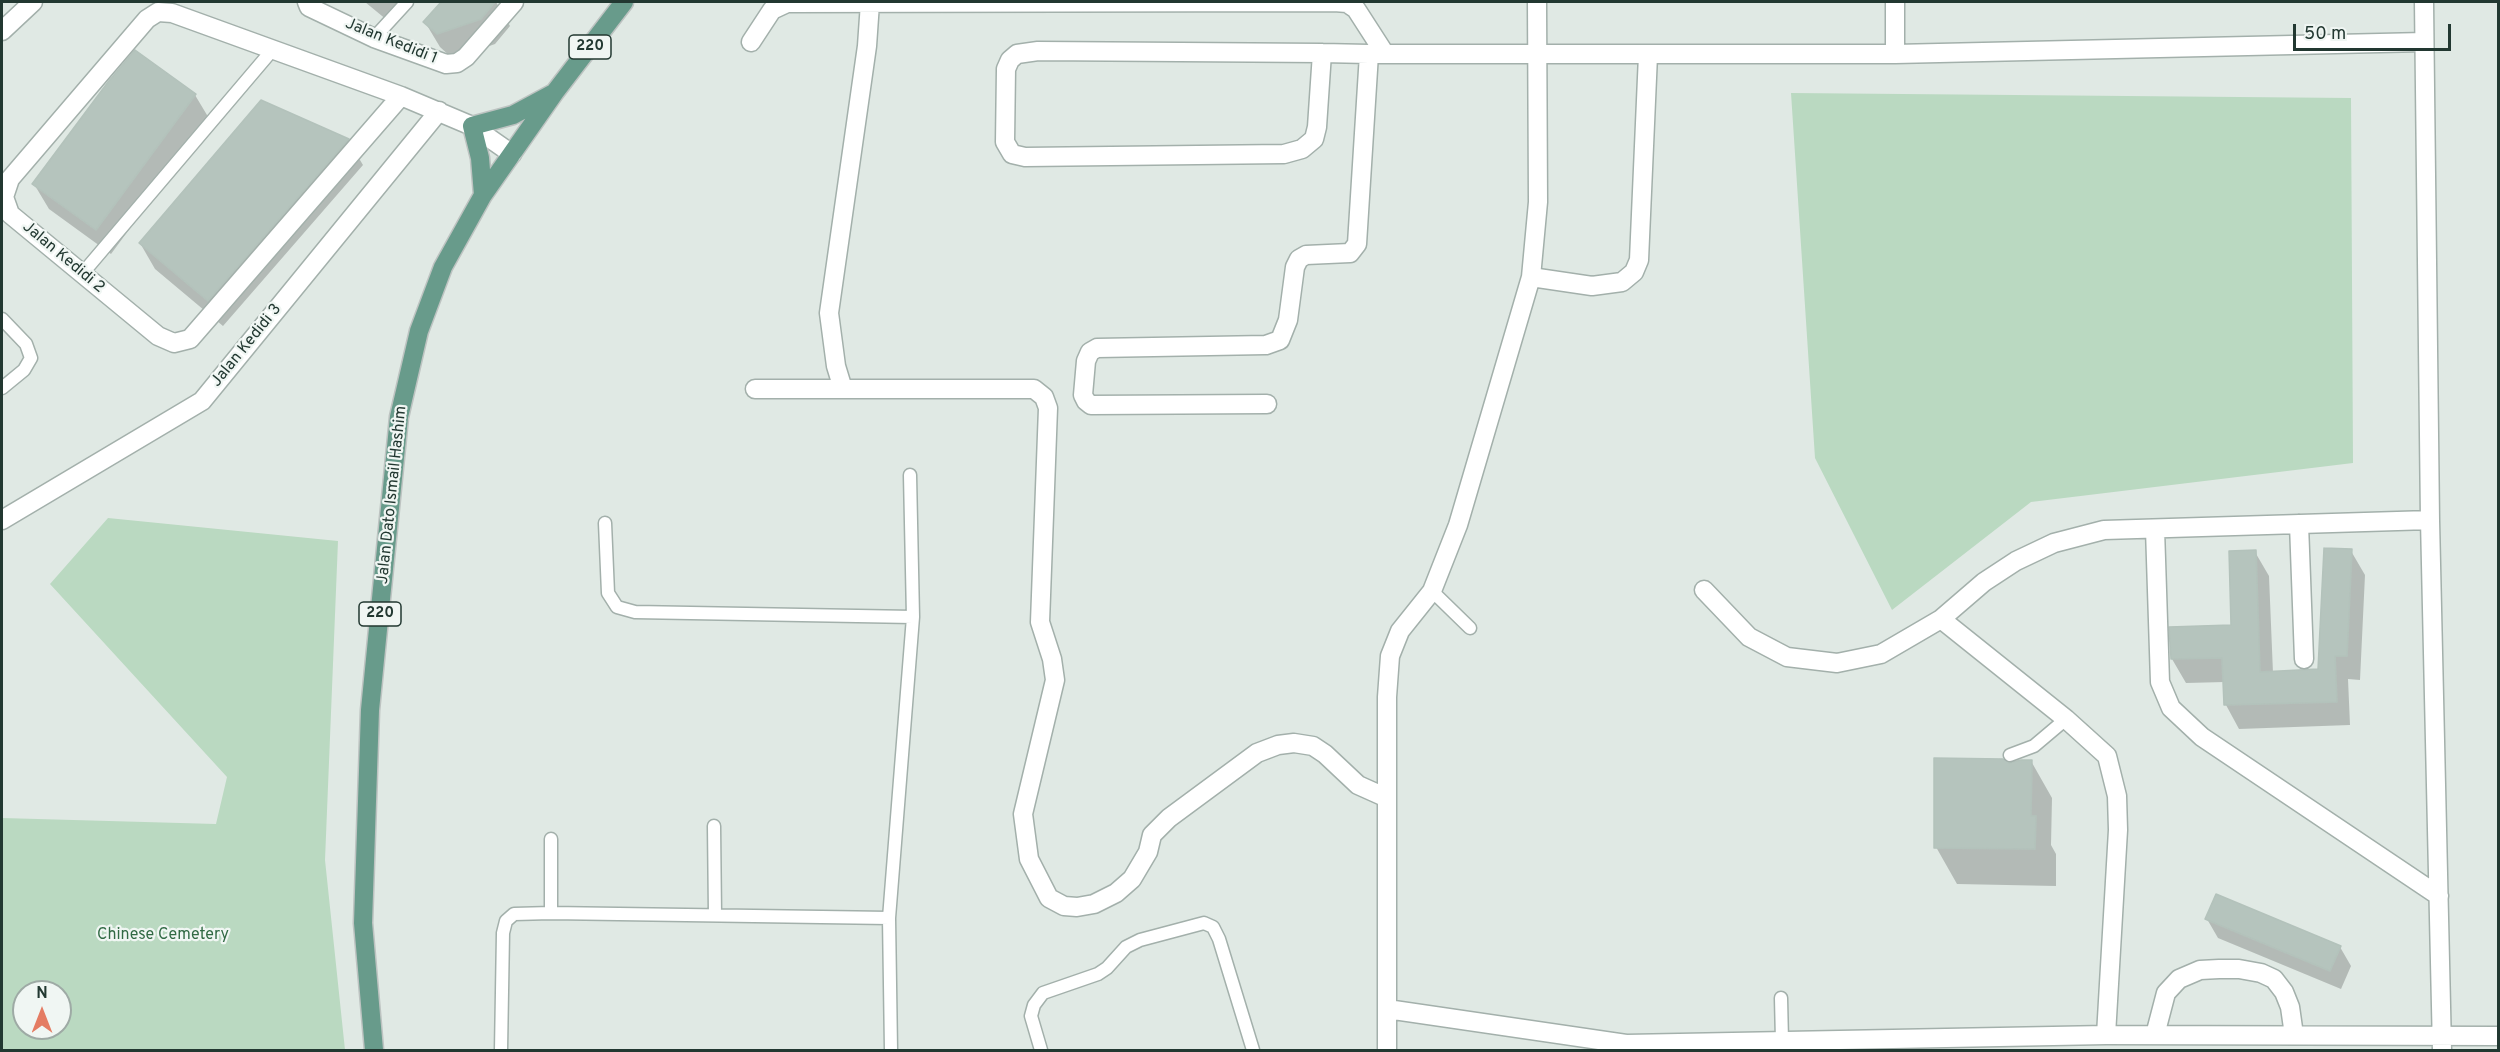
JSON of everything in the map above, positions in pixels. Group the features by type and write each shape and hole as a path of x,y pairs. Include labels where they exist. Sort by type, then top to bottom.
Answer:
{"main road":[{"name":"Jalan Dato Ismail Hashim","path":"374,1050 363,923 370,710 399,417 418,331 443,267 483,195 555,92 624,2"},
{"path":"483,195 480,158 472,126 513,115 555,92"}],"street":[{"path":"2,31 33,2"},
{"name":"Jalan Kedidi 1","path":"307,2 309,7 375,38 446,64 457,63 466,57 514,2"},
{"path":"1387,1050 1387,697 1390,656 1400,631 1432,591 1458,525 1531,277 1538,202 1537,2"},
{"path":"1895,2 1895,54"},
{"path":"2424,2 2430,520 2442,1043"},
{"path":"751,42 772,10 788,3 1347,3 1356,9 1377,54 1357,244 1350,253 1306,255 1299,259 1295,267 1288,320 1280,340 1266,345 1097,348 1090,352 1086,361 1083,395 1091,405 1267,404"},
{"path":"843,388 836,366 829,313 867,46 870,3"},
{"name":"Jalan Kedidi 2","path":"401,96 190,339 174,343 158,336 10,214 4,197 10,179 147,19 158,12 172,14 274,48 401,96 439,111 472,126 513,154"},
{"path":"1322,53 1317,127 1314,139 1302,149 1284,154 1025,158 1012,154 1005,142 1006,69 1010,60 1017,54 1038,51 1648,55 1895,54 2424,42"},
{"path":"1531,277 1592,286 1622,282 1634,272 1639,260 1648,55"},
{"name":"Jalan Kedidi 3","path":"2,520 202,401 439,111"},
{"path":"755,388 1034,389 1044,397 1048,408 1040,622 1052,659 1055,680 1023,814 1029,859 1049,898 1064,906 1077,907 1094,904 1116,893 1132,879 1148,852 1152,835 1169,818 1257,753 1278,746 1294,743 1313,746 1358,784 1387,798"},
{"path":"1704,590 1749,637 1787,657 1837,663 1881,654 1941,619 1984,582 2016,561 2054,543 2104,530 2430,520"},
{"path":"2299,524 2304,659"},
{"path":"2155,529 2160,682 2171,708 2202,737 2439,896"},
{"path":"1941,619 2066,719 2107,756 2117,796 2118,830 2106,1035"},
{"path":"2155,1035 2166,993 2179,979 2200,970 2219,969 2239,969 2261,973 2274,979 2290,1007 2294,1035"},
{"path":"1387,1009 1626,1044 2106,1035 2294,1035 2442,1043 2499,1036"}],"lane":[{"path":"375,38 407,2"},
{"path":"82,274 274,48"},
{"path":"2,319 26,344 31,358 24,370 2,388"},
{"path":"891,1050 889,918 913,616 910,475"},
{"path":"605,523 608,593 617,607 635,612 913,616"},
{"path":"1432,591 1470,628"},
{"path":"2010,754 2034,746 2066,719"},
{"path":"714,826 716,915"},
{"path":"550,839 550,913"},
{"path":"501,1050 503,933 506,921 514,914 889,918"},
{"path":"1041,1050 1031,1016 1034,1005 1043,993 1098,974 1107,968 1126,947 1140,940 1204,923 1213,927 1219,939 1253,1050"},
{"path":"1781,998 1782,1041"}],"green space":[{"path":"1791,93 2351,98 2353,463 2031,502 1892,610 1815,458"},
{"name":"Chinese Cemetery","path":"108,518 338,541 325,860 345,1050 2,1050 2,818 216,824 227,777 50,584"}],"building":[{"path":"441,2 495,2 481,19 437,34 423,22"},
{"path":"135,50 196,94 96,230 32,184 108,82"},
{"path":"261,100 349,139 208,301 139,243"},
{"path":"2324,548 2352,549 2347,656 2335,656 2337,702 2224,705 2222,658 2171,659 2169,627 2231,625 2229,551 2256,550 2260,672 2318,669"},
{"path":"1934,758 2003,759 2009,763 2032,760 2031,816 2036,816 2035,849 1934,848"},
{"path":"2216,894 2341,946 2330,971 2205,919"}]}
